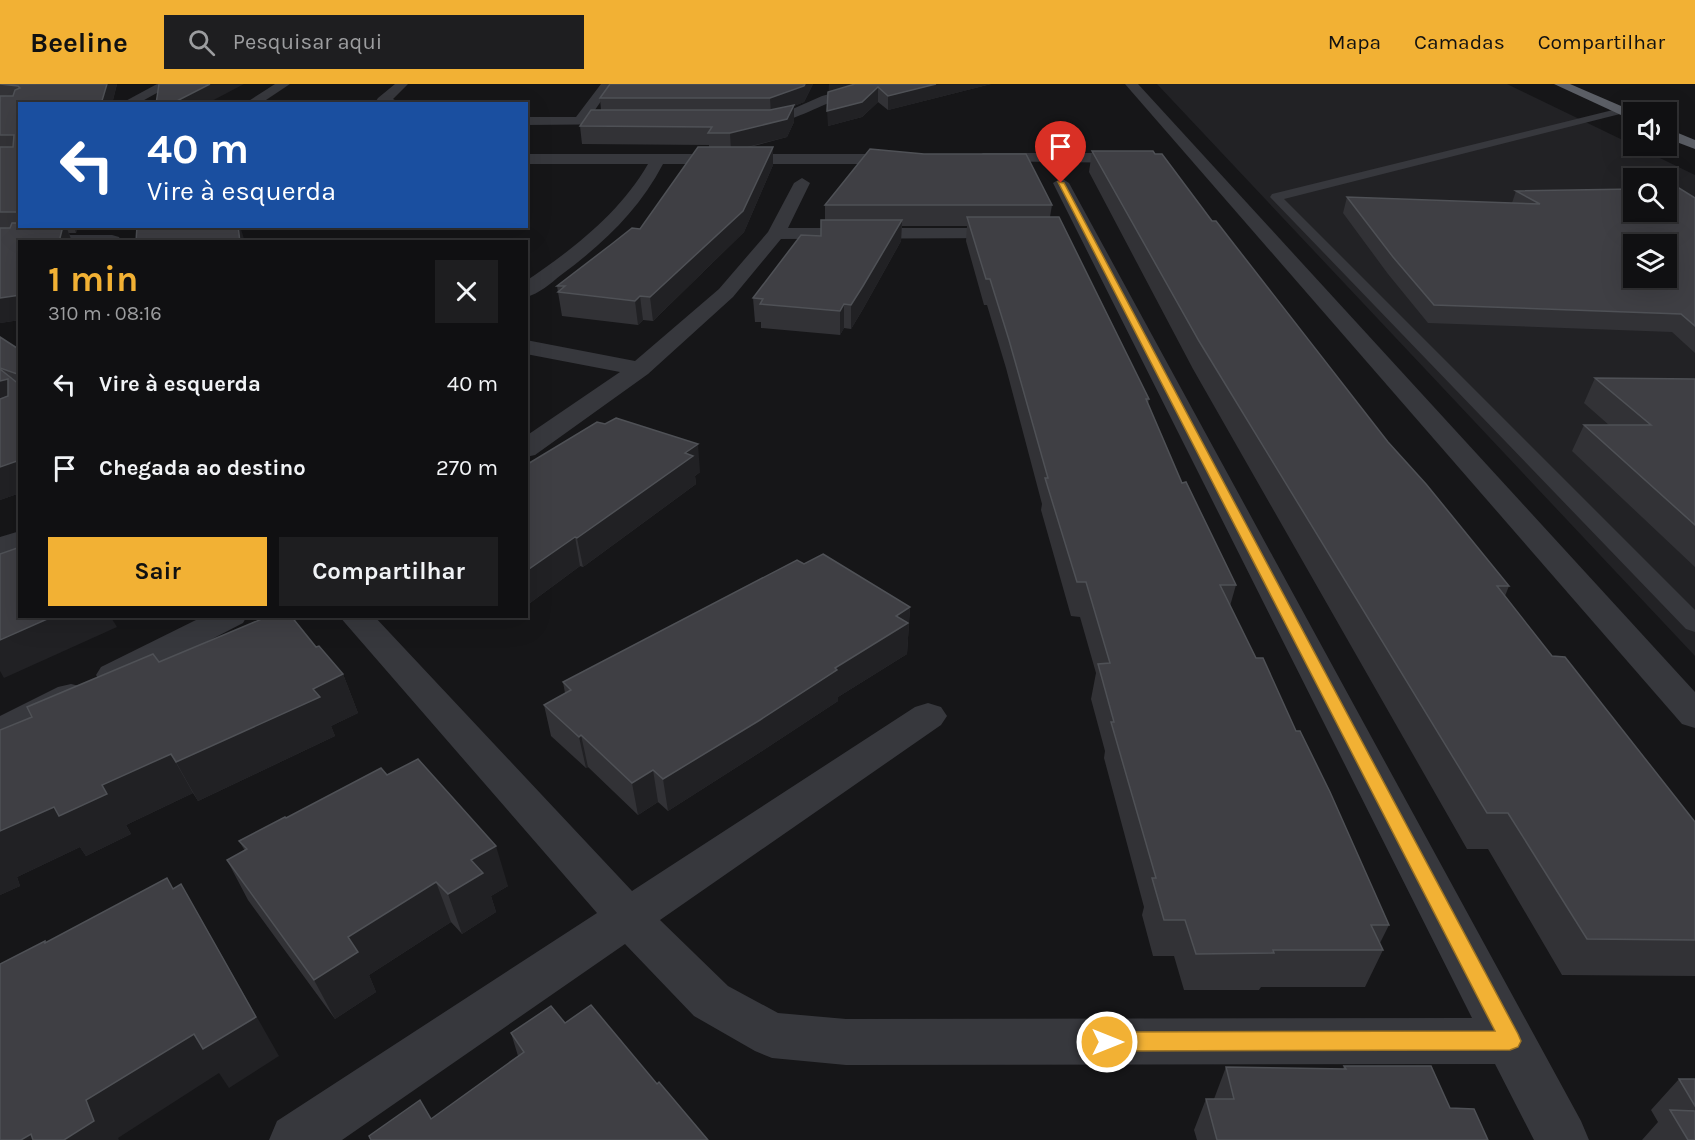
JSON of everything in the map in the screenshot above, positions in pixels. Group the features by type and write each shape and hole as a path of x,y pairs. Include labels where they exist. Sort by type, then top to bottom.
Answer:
{"highway":[{"path":"1560,84 1623,112"},
{"path":"1677,137 1695,145"}],"street":[{"path":"130,102 167,84"},
{"path":"253,102 284,84"},
{"path":"390,102 383,100 402,84"},
{"path":"580,121 607,84"},
{"path":"739,121 781,119 827,99 879,84"},
{"path":"1131,84 1186,158 1695,715"},
{"path":"528,121 648,121"},
{"path":"963,158 1153,158"},
{"path":"528,159 927,159"},
{"path":"528,289 601,233 644,184 658,159"},
{"path":"528,448 640,369 726,293 776,234 802,183"},
{"path":"1061,183 1075,233 1562,1140"},
{"path":"776,234 1027,233"},
{"path":"0,241 18,241"},
{"path":"528,347 640,369"},
{"path":"0,548 18,541"},
{"path":"0,732 227,618"},
{"path":"357,618 628,917 711,1001 772,1035 846,1042 1510,1041"},
{"path":"296,1140 928,716"}],"lane":[{"path":"1623,115 1276,197 1695,624"}],"shaded area":[{"path":"1157,84 1507,84 1623,140 1623,156 1656,156 1695,175 1695,656"}],"building":[{"path":"0,84 107,84 102,102 18,102 18,212 0,212 0,147 13,147 14,135 0,135 0,96 13,96 15,90 20,88"},
{"path":"159,84 210,84 175,102 156,102"},
{"path":"610,84 805,84 770,98 600,98"},
{"path":"855,84 936,84 888,96 878,87 862,102 827,111 828,92"},
{"path":"794,105 787,119 730,133 708,133 712,127 580,126 591,110 770,110"},
{"path":"698,147 773,147 743,211 650,297 640,296 635,301 558,292 565,286 557,286 632,228 640,229"},
{"path":"870,149 924,154 1026,154 1052,205 825,205"},
{"path":"1092,151 1153,151 1155,154 1162,154 1212,221 1216,221 1388,442 1426,484 1509,586 1497,586 1552,656 1565,657 1695,822 1695,940 1587,939 1508,813 1487,813 1199,341"},
{"path":"1677,188 1695,198 1695,326 1681,314 1434,305 1393,257 1347,197 1540,204 1516,191 1623,189 1623,222 1677,222"},
{"path":"967,217 1059,217 1149,399 1146,399 1182,483 1186,482 1236,585 1220,585 1256,658 1263,658 1296,731 1300,731 1330,792 1389,925 1371,925 1383,950 1273,950 1274,953 1196,954 1185,920 1164,920 1152,878 1156,878 1111,722 1114,722 1098,664 1110,663 1086,582 1077,582 1045,478 1048,478 1009,340 990,279 986,279"},
{"path":"821,220 902,220 851,305 844,304 840,311 760,304 763,299 753,298 801,235 821,236"},
{"path":"12,223 18,223 18,228 62,228 60,240 18,240 18,295 0,298 0,228 10,228"},
{"path":"137,228 238,228 240,240 136,240"},
{"path":"0,337 18,349 18,374 0,368"},
{"path":"0,369 18,383 18,461 0,467 0,399 8,396 8,379 0,381"},
{"path":"1595,378 1695,379 1695,525 1584,425 1651,425"},
{"path":"616,418 698,444 685,453 693,456 528,570 528,464 597,422 605,424"},
{"path":"18,548 18,618 50,618 0,640 0,554"},
{"path":"823,554 910,607 896,616 908,623 835,668 837,670 760,720 663,779 653,770 632,783 581,735 579,737 544,705 571,690 563,682 797,560 804,564"},
{"path":"264,618 293,618 316,647 319,646 343,674 313,689 320,697 176,762 171,754 102,785 107,794 59,816 54,807 0,831 0,730 32,717 27,707 153,654 159,662"},
{"path":"418,759 496,846 471,860 483,873 448,894 436,882 348,937 358,952 314,980 227,860 247,849 239,841 381,768 387,775"},
{"path":"167,878 173,889 181,884 256,1017 203,1049 194,1034 86,1100 94,1121 64,1140 33,1140 31,1134 21,1140 0,1140 0,964 45,941 45,943"},
{"path":"591,1005 657,1084 659,1082 708,1140 371,1140 369,1136 420,1100 431,1119 524,1052 511,1033 551,1006 565,1023"},
{"path":"1344,1066 1431,1066 1450,1108 1474,1109 1488,1140 1217,1140 1206,1099 1234,1099 1226,1067 1346,1069"},
{"path":"1679,1079 1695,1079 1695,1106"},
{"path":"1670,1110 1695,1111 1695,1140 1688,1140"}],"route":[{"path":"1061,183 1510,1041 1107,1042"}]}
